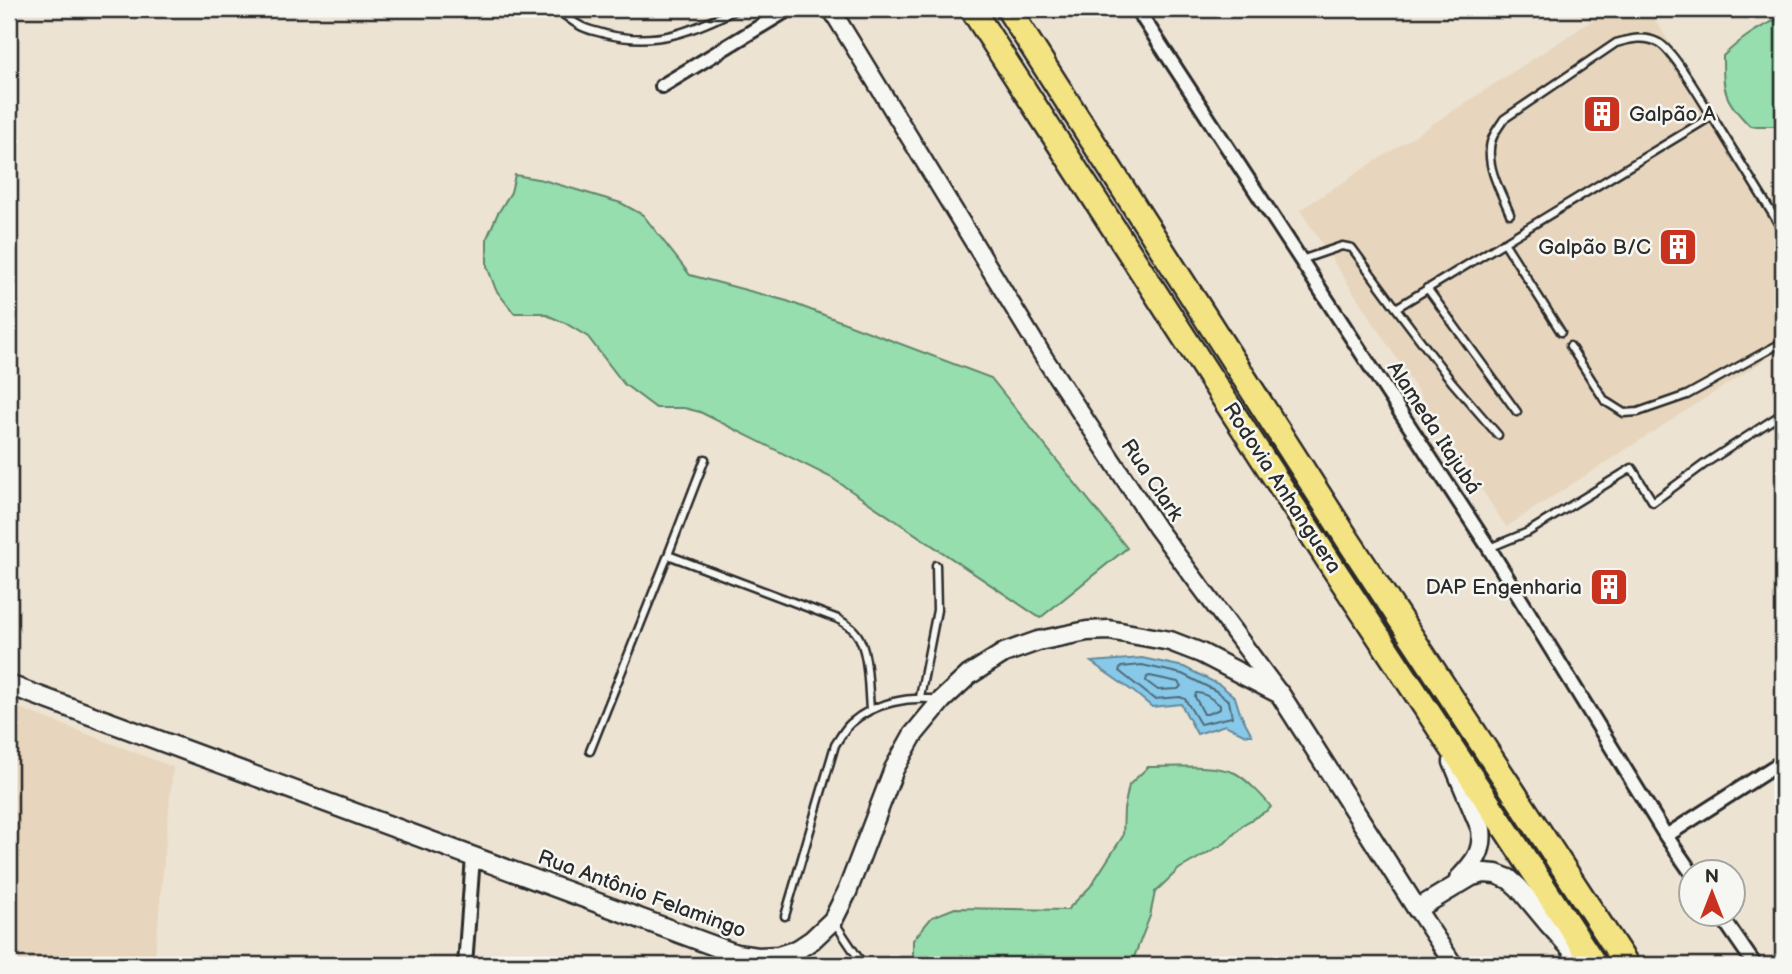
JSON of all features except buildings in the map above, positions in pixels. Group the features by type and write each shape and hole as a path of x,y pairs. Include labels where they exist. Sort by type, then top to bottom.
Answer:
{"highway":[{"name":"Rodovia Anhanguera","path":"972,9 1327,558 1595,965"},
{"name":"Rodovia Anhanguera","path":"1008,9 1348,540 1627,965"}],"main road":[{"name":"Rua Antônio Felamingo","path":"9,685 736,954 758,957 778,956 797,950 813,940 833,920 847,892 894,769 913,735 942,700 969,675 1004,653 1038,641 1109,629 1170,641 1201,653 1280,694"},
{"name":"Rua Clark","path":"1280,694 1417,909"},
{"path":"1440,729 1481,829 1482,841 1472,865 1452,887"},
{"path":"1417,909 1472,876 1484,873 1509,878 1587,965"}],"street":[{"path":"662,86 789,9"},
{"name":"Rua Clark","path":"831,9 1045,359 1157,528 1280,694"},
{"name":"Alameda Itajubá","path":"1137,9 1489,548 1681,858"},
{"path":"1666,836 1783,761"},
{"path":"465,965 473,857"},
{"name":"Rua Clark","path":"1417,909 1454,965"},
{"path":"1729,928 1755,965"}],"lane":[{"path":"556,9 581,27 616,37 642,38 668,37 695,29 737,9"},
{"path":"1510,214 1491,165 1489,148 1495,132 1504,119 1616,43 1631,38 1660,43 1670,52 1783,231"},
{"path":"1396,308 1712,116"},
{"path":"1504,242 1561,332"},
{"path":"1301,260 1342,246 1352,248 1452,382 1498,435"},
{"path":"1427,288 1517,412"},
{"path":"1570,346 1605,401 1624,413 1638,412 1687,395 1783,342"},
{"path":"1489,548 1528,533 1632,468 1653,502 1706,463 1783,413"},
{"path":"590,751 705,459"},
{"path":"668,555 838,619 854,630 861,640 865,656 870,709"},
{"path":"920,697 937,610 936,565"},
{"path":"785,916 835,746 849,724 870,709 904,700 920,697 942,700"},
{"path":"833,920 863,965"}],"shaded area":[{"path":"1610,9 1648,9 1783,219 1783,348 1506,527 1300,210"},
{"path":"9,704 173,767 154,965 9,965"}],"green space":[{"path":"1783,17 1783,126 1750,126 1727,95 1723,56 1751,34"},
{"path":"515,175 543,180 621,203 643,215 690,275 787,301 991,378 1127,548 1040,618 832,478 700,412 684,408 656,408 624,384 588,337 542,313 514,313 496,290 487,266 487,238 511,192"},
{"path":"1148,767 1226,770 1244,779 1271,807 1244,824 1225,843 1179,869 1155,892 1150,916 1131,965 913,965 913,940 932,917 955,908 1067,910 1090,887 1123,836 1124,809 1129,785"}],"water":[{"path":"1142,658 1184,667 1220,685 1235,697 1252,735 1225,725 1197,734 1181,704 1152,707 1091,662"}],"place":[{"name":"Galpão A","path":"1602,114"},
{"name":"Galpão B/C","path":"1678,247"},
{"name":"DAP Engenharia","path":"1609,587"}]}
